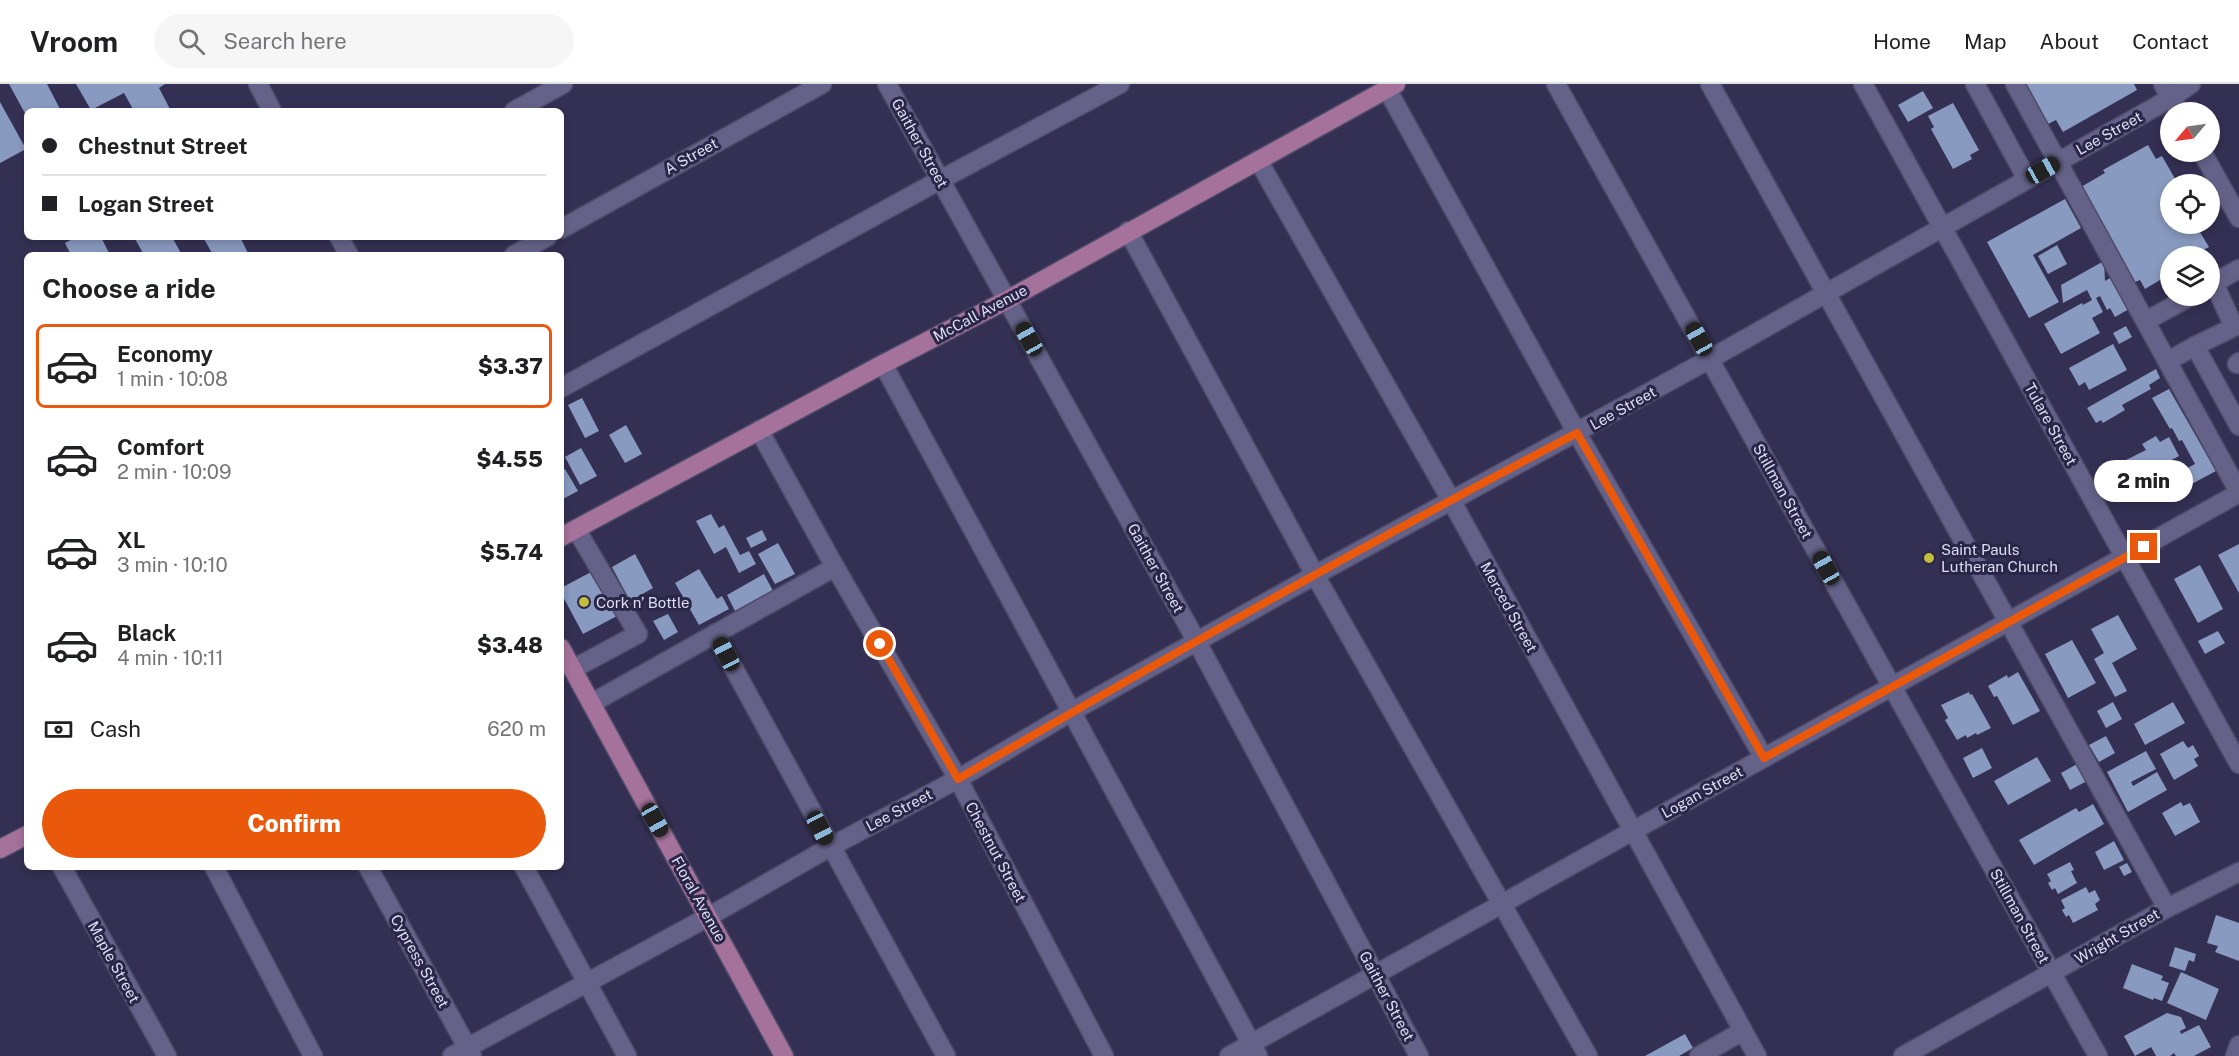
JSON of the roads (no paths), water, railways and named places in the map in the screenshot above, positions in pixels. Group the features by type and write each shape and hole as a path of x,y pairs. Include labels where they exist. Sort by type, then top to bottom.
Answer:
{"main road":[{"name":"McCall Avenue","path":"569,533 1007,300 1391,87"},
{"name":"Floral Avenue","path":"564,653 784,1056"},
{"path":"0,849 24,837"}],"street":[{"path":"519,108 563,84"},
{"name":"A Street","path":"564,227 822,84"},
{"name":"Gaither Street","path":"887,84 1197,642 1419,1056"},
{"path":"564,386 1120,84"},
{"name":"Stillman Street","path":"1556,84 2098,1056"},
{"path":"1710,84 2167,908"},
{"name":"Tulare Street","path":"1863,84 2239,764"},
{"path":"1975,84 2027,179"},
{"path":"2015,84 2239,492"},
{"name":"Lee Street","path":"464,1053 586,982 958,779 1071,712 1315,575 1710,359 2171,98 2191,84"},
{"path":"264,86 271,108"},
{"path":"1391,87 1577,433 1764,758"},
{"name":"Merced Street","path":"1258,160 1451,500 1757,1056"},
{"path":"2208,162 2239,218"},
{"path":"1128,231 1315,575 1588,1056"},
{"path":"519,252 541,240"},
{"path":"2220,280 2239,269"},
{"path":"2168,361 2234,327 2220,300"},
{"path":"2146,321 2173,306"},
{"path":"2195,346 2239,426"},
{"path":"884,364 1255,1050"},
{"name":"Chestnut Street","path":"759,430 835,567 958,779 1104,1056"},
{"name":"Logan Street","path":"1229,1056 1255,1050 1374,974 2009,623 2239,492"},
{"path":"569,533 638,634 573,669"},
{"path":"592,703 835,567"},
{"path":"715,634 946,1056"},
{"name":"Maple Street","path":"64,870 167,1056"},
{"path":"216,870 313,1056"},
{"name":"Cypress Street","path":"370,870 464,1053"},
{"path":"526,870 627,1056"},
{"name":"Wright Street","path":"1903,1056 2167,908 2239,872"},
{"path":"1699,1056 1743,1031"},
{"path":"2235,1056 2239,1045"}],"place":[{"name":"Saint Pauls Lutheran Church","path":"1929,558"},
{"name":"Cork n’ Bottle","path":"584,602"}]}
